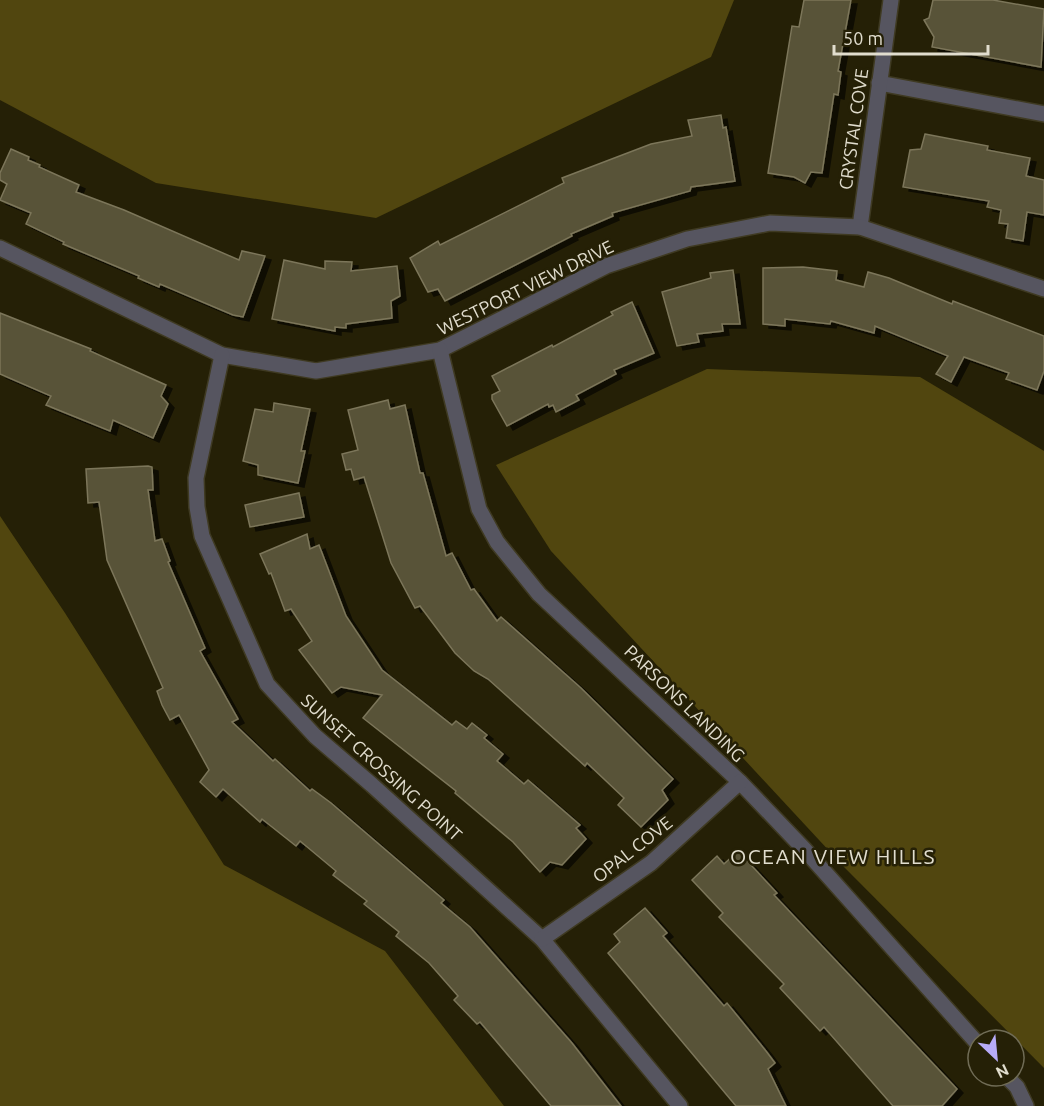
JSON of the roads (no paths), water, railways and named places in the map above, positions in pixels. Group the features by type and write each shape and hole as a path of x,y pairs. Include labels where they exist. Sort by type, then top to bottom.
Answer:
{"street":[{"name":"CRYSTAL COVE","path":"860,227 891,0"},
{"path":"879,83 1044,114"},
{"name":"WESTPORT VIEW DRIVE","path":"0,248 222,355 316,371 440,350 589,274 676,242 716,231 770,223 860,227 1044,289"},
{"name":"PARSONS LANDING","path":"440,350 479,509 497,542 539,594 740,782 805,850 966,1031"},
{"name":"SUNSET CROSSING POINT","path":"222,355 196,478 197,507 202,536 267,684 315,736 372,784 542,939 680,1106"},
{"name":"OPAL COVE","path":"542,939 651,863 740,782"},
{"path":"1017,1088 1026,1106"}],"district":[{"name":"OCEAN VIEW HILLS","path":"833,856"}]}
